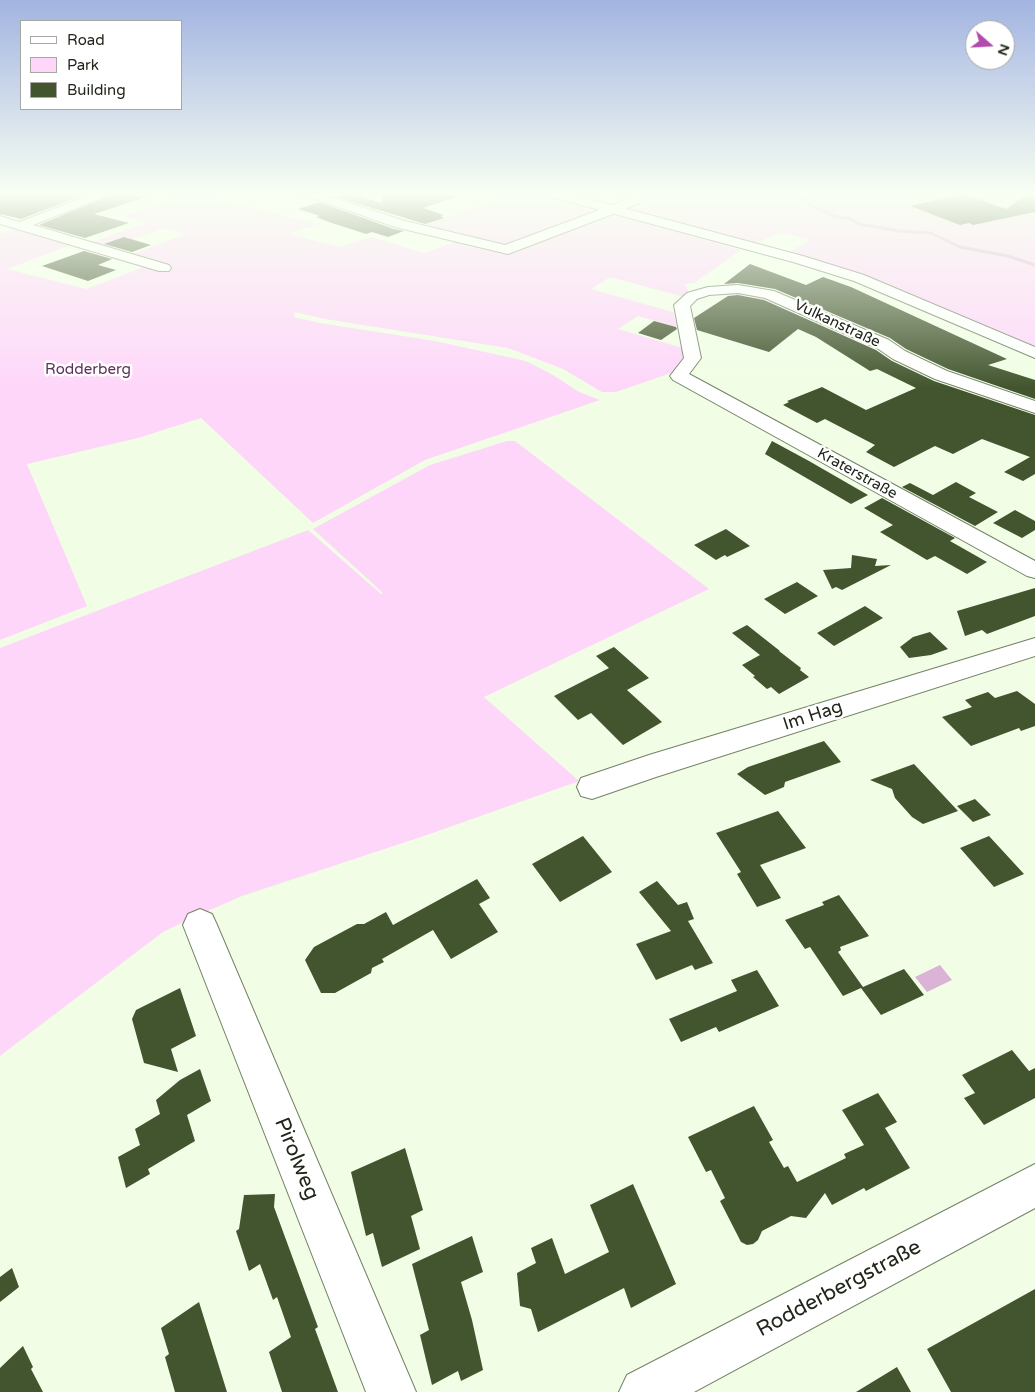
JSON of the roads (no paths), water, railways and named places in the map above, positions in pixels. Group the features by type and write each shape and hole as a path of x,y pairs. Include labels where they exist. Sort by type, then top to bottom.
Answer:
{"street":[{"path":"131,258 164,268"},
{"path":"794,258 858,278 1035,353"},
{"name":"Vulkanstraße","path":"679,376 693,358 682,316 682,305 686,300 699,293 738,289 769,294 788,301 883,344 941,375 1035,407"},
{"name":"Kraterstraße","path":"679,376 1035,571"},
{"name":"Im Hag","path":"592,787 658,764 1035,647"},
{"name":"Pirolweg","path":"200,925 391,1392"},
{"name":"Rodderbergstraße","path":"644,1392 1035,1185"}],"waterway":[{"path":"1014,258 1035,265"}],"park label":[{"name":"Rodderberg","path":"88,370"}]}
